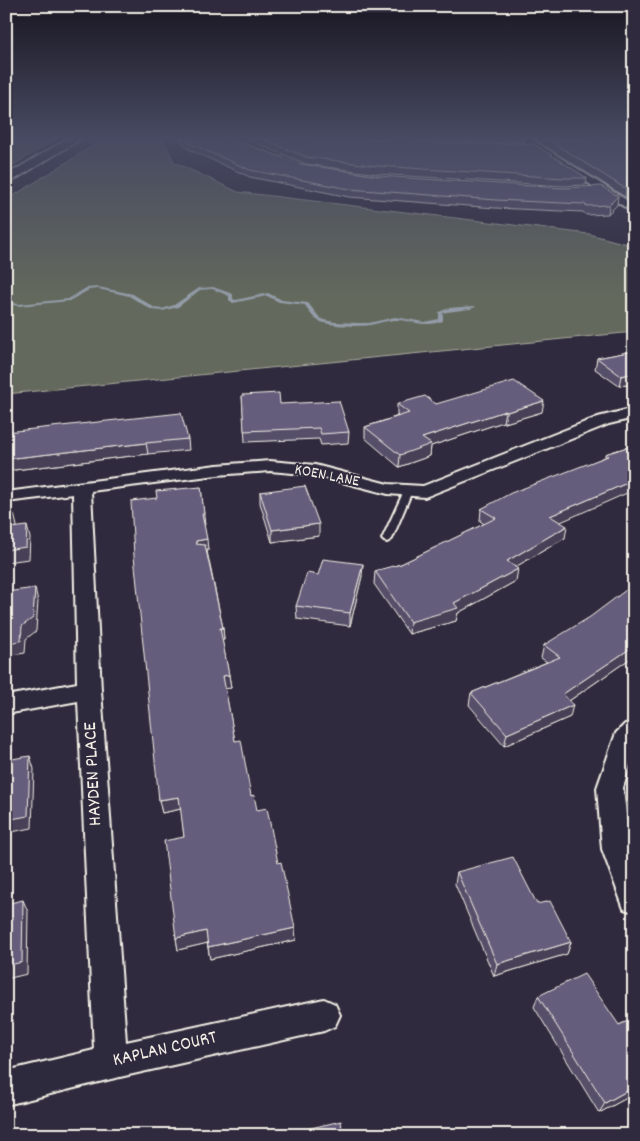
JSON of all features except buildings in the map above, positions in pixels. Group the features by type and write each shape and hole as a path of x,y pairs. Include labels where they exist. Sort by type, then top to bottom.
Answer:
{"street":[{"path":"607,192 634,210"},
{"name":"KOEN LANE","path":"6,497 217,470 270,466 315,470 388,489 425,492 604,420 634,413"},
{"name":"HAYDEN PLACE","path":"82,487 89,690 111,1062"},
{"path":"6,705 89,690"},
{"path":"634,731 625,740 610,788 616,849 634,899"},
{"name":"KAPLAN COURT","path":"6,1088 111,1062 324,1015"}],"lane":[{"path":"387,539 408,491"}],"green space":[{"path":"19,192 240,192 589,234 634,246 634,332 6,394 6,203"}],"waterway":[{"path":"6,303 19,305 69,300 88,289 98,288 131,295 154,309 162,310 176,306 199,289 213,288 231,295 231,300 235,302 268,294 281,301 306,304 318,319 322,321 358,325 395,319 429,323 441,320 441,312 445,310 474,307"}]}
